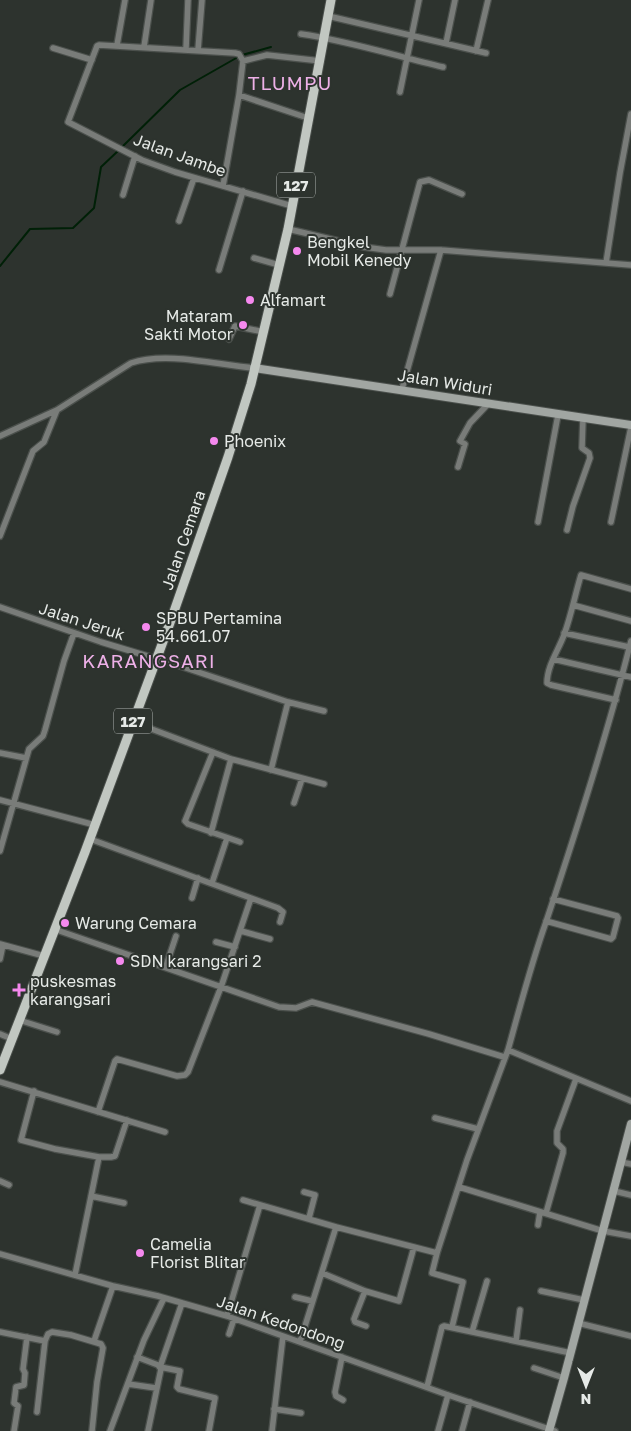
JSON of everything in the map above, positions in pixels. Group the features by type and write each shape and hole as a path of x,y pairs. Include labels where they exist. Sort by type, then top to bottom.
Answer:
{"main road":[{"name":"Jalan Cemara","path":"0,1070 90,839 228,457 264,332 280,265 332,0"},
{"name":"Jalan Widuri","path":"254,368 402,389 631,426"},
{"path":"551,1430 631,1124"}],"street":[{"path":"117,45 126,0"},
{"path":"144,47 151,0"},
{"path":"186,49 188,0"},
{"path":"198,50 202,0"},
{"path":"400,92 410,36 419,0"},
{"path":"446,43 455,0"},
{"path":"476,51 488,0"},
{"path":"328,16 486,53"},
{"path":"300,34 325,37 444,67"},
{"path":"53,48 92,60 99,45 117,45 198,50 242,58 267,55 321,61"},
{"path":"224,186 239,95 242,58"},
{"name":"Jalan Jambe","path":"92,60 68,122 135,156 194,178 292,206"},
{"path":"239,95 308,118"},
{"path":"606,263 631,114"},
{"path":"123,195 135,156"},
{"path":"179,221 194,178"},
{"path":"390,294 420,182 428,180 462,194"},
{"path":"219,270 243,192"},
{"path":"288,229 364,247 402,251 441,250 631,265"},
{"path":"402,389 441,250"},
{"path":"254,258 280,265"},
{"path":"230,339 235,326 264,332"},
{"path":"0,436 57,410 131,363 141,360 183,360 254,368"},
{"path":"458,466 465,444 460,441 466,428 489,403"},
{"path":"0,536 33,451 44,442 57,410"},
{"path":"538,522 558,415"},
{"path":"567,530 573,506 590,458 589,453 582,448 583,418"},
{"path":"611,522 631,426"},
{"path":"616,700 548,684 547,678 552,659 564,633 582,575 631,589"},
{"path":"573,606 631,621"},
{"name":"Jalan Jeruk","path":"0,608 74,634 254,689 288,702 324,711"},
{"path":"452,1327 464,1282 432,1273 478,1129 508,1050 546,921 581,819 629,656 630,644 564,633"},
{"path":"0,852 26,758 30,747 42,736 45,730 64,661 74,634"},
{"path":"552,659 631,676"},
{"path":"271,770 288,702"},
{"path":"133,722 231,759 324,784"},
{"path":"213,752 185,819 188,824 240,842"},
{"path":"0,753 26,758"},
{"path":"211,832 231,759"},
{"path":"294,803 302,779"},
{"path":"0,800 94,825"},
{"path":"212,883 227,838"},
{"path":"90,839 282,910 280,922"},
{"path":"192,898 198,878"},
{"path":"98,1112 114,1061 117,1058 177,1076 185,1075 188,1072 221,987 251,898"},
{"path":"546,921 613,937 617,916 554,899"},
{"path":"54,929 166,966 263,1002 291,1009 312,1002 429,1034 504,1058"},
{"path":"241,931 270,939"},
{"path":"166,966 176,936"},
{"path":"216,942 235,947"},
{"path":"0,959 2,944 44,956"},
{"path":"19,1020 57,1032"},
{"path":"0,1034 12,1039"},
{"path":"508,1050 631,1101"},
{"path":"538,1225 563,1153 563,1149 556,1143 557,1131 576,1079"},
{"path":"0,1082 165,1132"},
{"path":"34,1091 21,1140 55,1149 111,1158 115,1156 127,1120"},
{"path":"435,1118 478,1129"},
{"path":"75,1275 99,1157"},
{"path":"621,1162 631,1164"},
{"path":"0,1181 9,1185"},
{"path":"459,1187 603,1230 631,1236"},
{"path":"614,1191 631,1195"},
{"path":"304,1192 315,1196 309,1218"},
{"path":"92,1196 124,1203"},
{"path":"242,1200 336,1227 438,1253"},
{"path":"228,1316 260,1205"},
{"path":"300,1342 336,1227"},
{"path":"322,1273 365,1291 399,1301 414,1247"},
{"name":"Jalan Kedondong","path":"0,1254 228,1316 551,1430"},
{"path":"472,1332 487,1281"},
{"path":"94,1341 113,1286"},
{"path":"365,1291 354,1319 356,1322 366,1326"},
{"path":"541,1291 584,1300"},
{"path":"110,1431 162,1297"},
{"path":"295,1297 312,1301"},
{"path":"148,1431 160,1367 182,1303"},
{"path":"516,1341 520,1310"},
{"path":"229,1334 234,1319"},
{"path":"578,1323 631,1336"},
{"path":"427,1387 442,1327 444,1326 571,1353"},
{"path":"0,1332 45,1341"},
{"path":"37,1412 45,1341 48,1334 52,1332 94,1341 101,1344 103,1348 92,1431"},
{"path":"272,1431 283,1336"},
{"path":"14,1431 18,1406 14,1403 15,1389 18,1386 24,1385 25,1373 22,1369 27,1337"},
{"path":"138,1357 160,1367 180,1371 177,1387 179,1389 215,1398 209,1431"},
{"path":"342,1357 335,1392 336,1396 343,1400"},
{"path":"534,1368 564,1378"},
{"path":"128,1384 156,1388"},
{"path":"438,1431 448,1395"},
{"path":"462,1431 470,1402"},
{"path":"274,1409 301,1413"}],"waterway":[{"path":"242,55 271,47"},
{"path":"122,147 180,90 238,57"},
{"path":"0,266 30,229 73,228 94,208 101,167 119,150"}],"place":[{"name":"Bengkel Mobil Kenedy","path":"297,251"},
{"name":"Alfamart","path":"250,300"},
{"name":"Mataram Sakti Motor","path":"243,325"},
{"name":"Phoenix","path":"214,441"},
{"name":"SPBU Pertamina 54.661.07","path":"146,627"},
{"name":"Warung Cemara","path":"65,923"},
{"name":"SDN karangsari 2","path":"120,961"},
{"name":"puskesmas karangsari","path":"19,990"},
{"name":"Camelia Florist Blitar","path":"140,1253"}],"district":[{"name":"TLUMPU","path":"290,82"},
{"name":"KARANGSARI","path":"149,660"}]}
